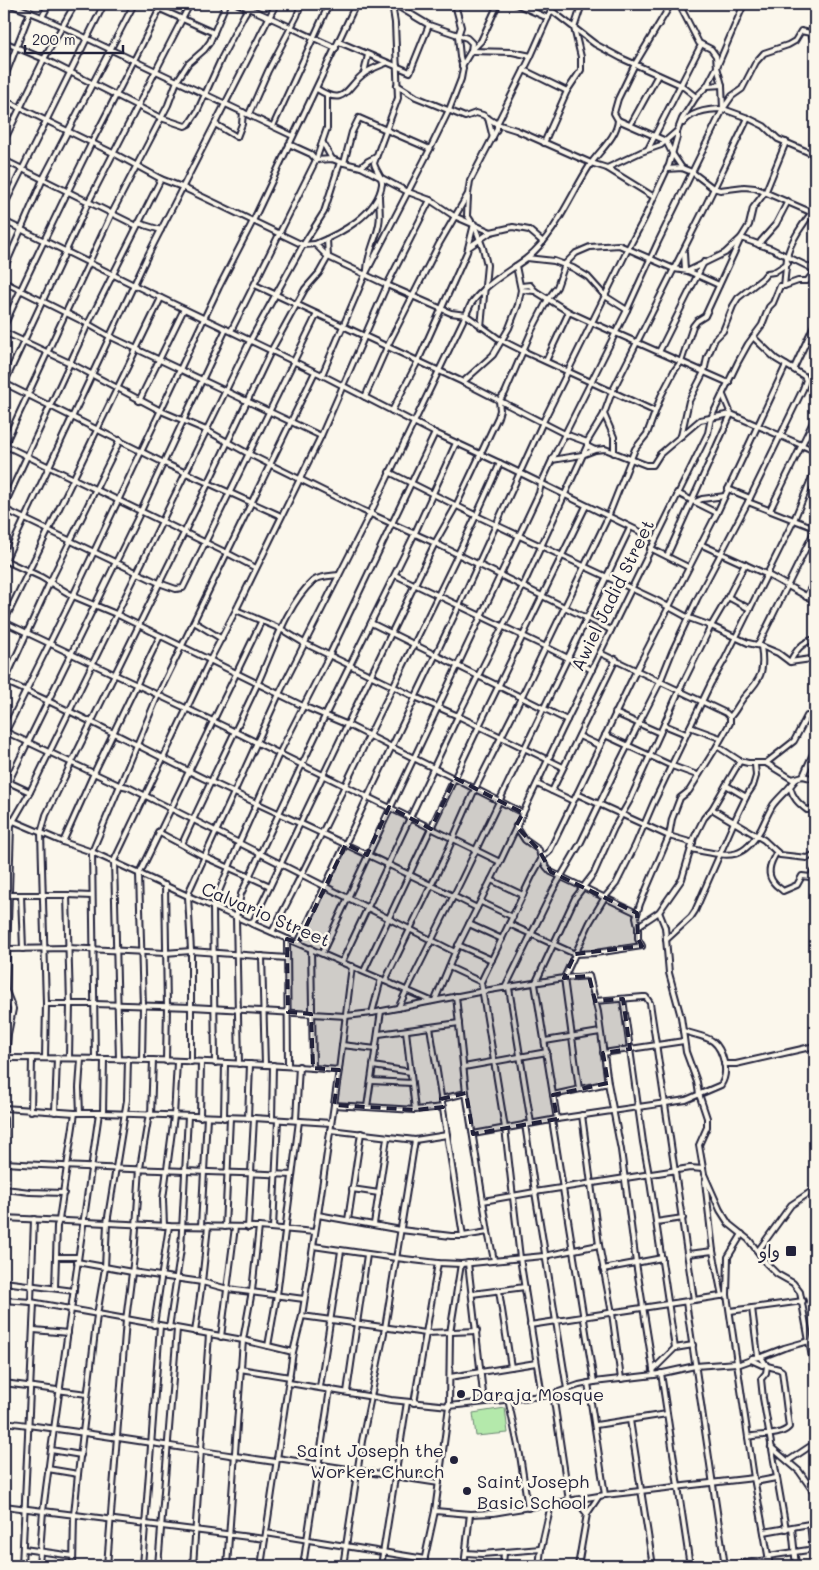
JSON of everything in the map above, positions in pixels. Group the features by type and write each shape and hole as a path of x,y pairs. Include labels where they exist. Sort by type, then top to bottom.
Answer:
{"street":[{"path":"6,4 20,6 293,136"},
{"path":"42,18 49,4"},
{"path":"4,141 44,59 75,4"},
{"path":"4,206 104,4"},
{"path":"4,269 43,179 134,4"},
{"path":"149,4 214,32"},
{"path":"4,326 68,191 160,8 164,4"},
{"path":"190,4 89,201 4,384 208,484 253,502 281,516"},
{"path":"226,4 204,50 188,64 178,81 112,213 4,445 256,568"},
{"path":"238,4 250,6 290,28 336,48"},
{"path":"276,4 182,187 109,336 73,417 4,561 50,582 73,596 116,614 237,672 303,706 348,725 523,812"},
{"path":"249,114 301,4"},
{"path":"273,126 329,4"},
{"path":"356,4 317,89 219,287 73,596 4,732 145,795 455,952"},
{"path":"393,4 429,25 469,40 472,45 472,51"},
{"path":"4,100 161,179 182,187 303,245 315,244 363,218 372,208 382,184 382,179 375,169 376,157 397,102 393,4"},
{"path":"322,376 342,325 366,273 430,149 449,110 461,79 462,66 458,36 461,26 455,4"},
{"path":"462,66 481,41 498,4"},
{"path":"516,4 548,18"},
{"path":"481,327 487,265 474,224 467,215 470,181 493,138 497,124 531,56 554,4"},
{"path":"544,143 567,91 581,70 582,64 574,28 582,4"},
{"path":"671,4 635,64 614,113 618,120 631,124 666,141 682,168"},
{"path":"679,4 701,44 711,49 716,56 722,85 723,108"},
{"path":"298,943 459,606 543,422 643,222 667,170 682,119 717,67 744,4"},
{"path":"4,42 44,59 92,85 181,126 189,124 250,6"},
{"path":"551,10 596,44 681,85 696,97"},
{"path":"4,78 30,12"},
{"path":"339,42 410,72 429,25"},
{"path":"322,953 389,807 541,489 541,484 552,460 627,310 650,258 723,108 732,96 742,89 756,62 764,53 795,41 801,31 813,34 815,43"},
{"path":"648,149 701,44"},
{"path":"472,51 512,52 531,56"},
{"path":"364,73 368,55"},
{"path":"317,89 327,95 337,97 347,92 364,73 386,63"},
{"path":"524,70 567,91"},
{"path":"631,124 658,75"},
{"path":"397,85 416,97 465,117 476,113 497,124 607,168 654,197"},
{"path":"706,86 722,85"},
{"path":"4,791 6,781 29,742 203,380 228,330 255,285 316,160 327,128 327,95"},
{"path":"607,168 661,145 677,132 684,120 694,114 708,109 723,108 764,126 778,139 815,155"},
{"path":"215,124 237,137 242,124 242,112"},
{"path":"4,1085 8,1034 13,1009 6,991 11,825 30,792 70,712 250,341 303,245 324,212 352,132 359,118 430,149"},
{"path":"488,118 493,138"},
{"path":"342,962 458,716 523,586 587,444 604,414 612,392 748,118"},
{"path":"191,1062 191,951 188,896 218,832 256,742 476,297 527,258 542,242 562,214 591,163 611,138 618,120"},
{"path":"4,124 11,127"},
{"path":"323,142 332,159"},
{"path":"372,1013 383,980 452,840 474,789 521,698 608,517 635,449 649,430 654,412 665,388 681,362 693,326 705,316 741,238 749,225 753,208 766,191 786,142"},
{"path":"290,144 311,154 316,160"},
{"path":"361,167 376,157"},
{"path":"316,160 332,159 361,167 408,192 430,200 454,216 491,232"},
{"path":"4,160 112,213 138,224 161,230"},
{"path":"667,170 682,168 692,172 714,188 722,190 748,187 766,191 814,212 793,241 787,257"},
{"path":"161,179 88,324 4,508 114,564 159,584 183,588 317,314"},
{"path":"366,273 368,254 374,243 379,225 378,194"},
{"path":"365,397 387,347 454,216 468,194"},
{"path":"119,1059 114,862 210,660 300,478 387,285 430,200"},
{"path":"759,245 776,224 788,201"},
{"path":"4,221 654,539"},
{"path":"392,411 442,309 469,247 474,224"},
{"path":"469,247 491,232 513,226 529,230 542,242"},
{"path":"741,238 815,271 807,281 798,281 784,286"},
{"path":"686,270 725,253 741,238"},
{"path":"45,1058 46,1004 41,833 46,815 272,351 296,304 310,282 319,273 328,257 327,239"},
{"path":"315,244 328,257 451,313 466,315 481,327 523,352 654,412"},
{"path":"252,924 371,675 456,506 500,410 499,401 548,299 558,287 565,264 576,252 590,247 619,245 674,269 686,270 719,285"},
{"path":"684,250 686,270"},
{"name":"Awiel Jadid Street","path":"433,1001 458,945 481,902 654,539 708,433 712,418 745,350 762,325 768,307 773,303 780,286 784,286 788,263 787,257"},
{"path":"527,258 554,260 565,264 588,277 605,296 627,310"},
{"path":"659,352 704,262"},
{"path":"681,436 689,401 704,372 715,339 723,331 733,306 738,298 767,273 774,272 788,263"},
{"path":"463,382 493,355 509,328 518,305 521,288 516,266"},
{"path":"4,282 109,336 320,436"},
{"path":"255,285 463,382 587,444 595,450"},
{"path":"521,288 530,285 548,299 593,324 729,383"},
{"path":"161,298 4,622 213,720 452,840 500,862"},
{"path":"139,401 184,309"},
{"path":"546,361 569,312"},
{"path":"794,368 815,323"},
{"path":"4,332 70,364 139,401 206,430 249,454 370,514 565,606 611,630"},
{"path":"531,1123 507,988 560,877 573,857 660,682 672,652 806,383 804,376 772,356 753,337"},
{"path":"542,1396 520,1258 505,1128 482,982 523,895 542,858 549,852 668,606 717,513 786,365"},
{"path":"94,1059 92,852 158,695 315,372"},
{"path":"667,556 731,414 723,395"},
{"path":"604,414 614,437 614,453"},
{"path":"552,460 582,455 595,450 605,450 630,460 653,465 660,454 700,420 731,414 815,451"},
{"path":"770,510 815,418"},
{"path":"215,1063 213,906 228,867 279,754 330,656 435,433"},
{"path":"120,440 50,582 4,682 431,884 477,908"},
{"path":"240,1064 236,917 241,894 278,813 434,494 456,443"},
{"path":"272,932 459,556 500,463"},
{"path":"579,1089 564,978 590,922 605,897 616,884 635,846 702,701 768,575 815,470"},
{"path":"389,472 456,506 668,606 689,618 748,643 778,653 790,662 815,660"},
{"path":"698,487 702,499"},
{"path":"509,924 575,954 642,946 638,939 637,913 669,836 672,819 680,798 689,790 717,746 730,723 730,717 738,708 743,698 757,684 764,663 760,646 787,585 815,529 728,490"},
{"path":"677,493 717,513"},
{"path":"693,501 725,496"},
{"path":"364,971 408,874 586,506"},
{"path":"398,1008 630,528"},
{"path":"700,544 768,575 815,601"},
{"path":"650,548 688,567"},
{"path":"594,1382 562,1188 553,1094 535,984 576,898 594,873 614,828 630,800 679,691 744,564"},
{"path":"182,844 210,781 258,683 281,629 302,593 315,579 339,575"},
{"path":"395,575 592,670"},
{"path":"806,597 815,580"},
{"path":"728,598 750,609"},
{"path":"236,610 281,629 304,643 415,698 458,716 563,768"},
{"path":"194,622 222,639"},
{"path":"142,1060 143,1006 139,875 158,832 261,622"},
{"path":"372,623 567,720"},
{"path":"63,842 112,733 160,636"},
{"path":"790,662 796,650 804,642 815,639"},
{"path":"600,653 702,701 730,717"},
{"path":"552,791 616,659"},
{"path":"615,713 660,732"},
{"path":"766,764 794,741 808,716 815,719"},
{"path":"664,725 686,734"},
{"path":"690,727 720,738"},
{"path":"605,735 672,766 697,775"},
{"path":"579,736 600,746"},
{"path":"717,746 740,761 766,764 790,778 796,779"},
{"path":"803,776 815,749"},
{"path":"638,926 659,912 683,876 693,843 704,818 712,809 740,761"},
{"path":"666,940 695,911 719,854 756,779 755,764"},
{"path":"691,849 719,854 741,853 747,849 757,836 774,805 796,779 803,776 815,780"},
{"path":"6,781 30,792"},
{"path":"537,784 574,801"},
{"path":"726,785 746,797"},
{"path":"790,787 793,797 801,806 807,810 815,808"},
{"path":"577,794 669,836 693,843"},
{"path":"712,809 757,836 784,856 796,855 808,858 815,854"},
{"name":"Calvario Street","path":"4,817 92,852 139,875 433,1001"},
{"path":"516,826 525,840 539,850 546,868 560,877 637,913"},
{"path":"158,832 205,857 270,886"},
{"path":"777,852 770,864 770,871 772,882 783,891 797,885 802,876 810,877 815,870"},
{"path":"491,880 523,895"},
{"path":"165,885 166,1061"},
{"path":"8,895 92,896"},
{"path":"21,895 23,949"},
{"path":"67,895 70,1004 68,1058"},
{"path":"481,902 513,916"},
{"path":"659,912 665,927 669,973 681,1017 686,1052 697,1082 707,1122 699,1145 713,1251 722,1296"},
{"path":"469,924 502,939"},
{"path":"287,939 288,1066"},
{"path":"458,945 492,960"},
{"path":"8,949 92,948 165,953 191,951 287,958"},
{"path":"311,948 313,1068"},
{"path":"262,956 264,1064"},
{"path":"261,1566 294,1352 302,1316 318,1215 352,966"},
{"path":"448,967 482,982"},
{"path":"46,1004 167,1006 346,1016 372,1013 484,991 564,978 589,976 604,1053 653,1372"},
{"path":"456,996 466,1093 494,1260"},
{"path":"595,1001 642,997 649,999 694,1300"},
{"path":"623,999 675,1348"},
{"path":"367,1107 381,1011"},
{"path":"379,1034 459,1023"},
{"path":"430,1027 463,1236"},
{"path":"406,1030 415,1110"},
{"path":"473,1134 555,1119 686,1100 721,1085 725,1076 720,1047 715,1042 683,1031"},
{"path":"545,1041 600,1032"},
{"path":"604,1053 684,1041"},
{"path":"342,1046 376,1049"},
{"path":"724,1064 736,1064 815,1046"},
{"path":"464,1067 547,1052"},
{"path":"6,1058 128,1059 264,1064 339,1070"},
{"path":"31,1111 32,1058"},
{"path":"55,1112 57,1058"},
{"path":"55,1288 57,1226 78,1113 81,1058"},
{"path":"39,1566 48,1469 101,1113 104,1059"},
{"path":"73,1566 74,1515 80,1455 97,1315 106,1268 108,1223 125,1114 128,1059"},
{"path":"107,1566 126,1320 132,1272 140,1168 150,1114 152,1060"},
{"path":"164,1226 163,1199 174,1116 177,1062"},
{"path":"200,1116 201,1062"},
{"path":"224,1118 225,1063"},
{"path":"248,1118 250,1064"},
{"path":"272,1065 272,1119"},
{"path":"268,1346 298,1121 299,1066"},
{"path":"374,1066 410,1072"},
{"path":"371,1081 412,1083"},
{"path":"553,1094 608,1084"},
{"path":"441,1099 466,1093"},
{"path":"334,1105 415,1110 443,1107"},
{"path":"4,1108 31,1111 254,1118 331,1123"},
{"path":"582,1115 599,1245 612,1313 621,1379"},
{"path":"170,1328 183,1225 188,1116"},
{"path":"201,1226 207,1117"},
{"path":"225,1227 230,1118"},
{"path":"248,1228 254,1118"},
{"path":"4,1119 4,1216 164,1226 259,1227 315,1232"},
{"path":"273,1228 278,1120"},
{"path":"525,1124 544,1256 567,1389"},
{"path":"330,1130 415,1140 446,1135"},
{"path":"348,1220 361,1134"},
{"path":"374,1224 387,1138"},
{"path":"343,1566 370,1397 385,1328 415,1140"},
{"path":"5,1163 292,1175"},
{"path":"483,1201 690,1168 703,1172 722,1214 729,1224 742,1234 758,1251 776,1274 797,1287 803,1301 815,1374"},
{"path":"758,1251 791,1205 815,1188"},
{"path":"5,1189 64,1193"},
{"path":"352,1189 379,1193"},
{"path":"318,1215 401,1230 463,1236 488,1232"},
{"path":"656,1222 683,1218"},
{"path":"22,1566 34,1330 31,1285 34,1219"},
{"path":"154,1325 169,1226"},
{"path":"195,1332 208,1226"},
{"path":"221,1336 236,1227"},
{"path":"226,1566 240,1369 252,1291 259,1227"},
{"path":"742,1234 728,1257 727,1295 770,1566"},
{"path":"313,1246 367,1255 460,1264 544,1256 599,1245"},
{"path":"320,1387 341,1251"},
{"path":"688,1254 713,1251"},
{"path":"347,1392 367,1255"},
{"path":"56,1257 78,1260 106,1268 202,1282 228,1289 304,1299"},
{"path":"603,1269 662,1258"},
{"path":"414,1403 438,1263"},
{"path":"468,1263 484,1402"},
{"path":"423,1566 435,1511 449,1406 450,1332 460,1264"},
{"path":"4,1282 74,1291"},
{"path":"472,1294 525,1286"},
{"path":"499,1291 511,1367"},
{"path":"530,1325 727,1295"},
{"path":"4,1300 33,1303 221,1336 294,1352"},
{"path":"730,1311 803,1301"},
{"path":"686,1302 725,1566"},
{"path":"752,1308 760,1356 766,1365 766,1373 761,1379 786,1529"},
{"path":"302,1316 426,1333 477,1331"},
{"path":"142,1566 160,1326"},
{"path":"158,1566 177,1329"},
{"path":"34,1330 68,1333"},
{"path":"192,1566 209,1334"},
{"path":"289,1383 370,1397 449,1406 542,1396 588,1383 621,1379 653,1372 660,1374 695,1366 737,1364 810,1341"},
{"path":"653,1372 675,1348 693,1345"},
{"path":"748,1436 769,1435 787,1430 789,1425 783,1374 779,1369 751,1360"},
{"path":"450,1376 536,1363"},
{"path":"240,1369 290,1377"},
{"path":"660,1374 690,1566"},
{"path":"4,1383 87,1394"},
{"path":"588,1383 596,1425 605,1495"},
{"path":"303,1566 330,1389"},
{"path":"553,1394 569,1501"},
{"path":"508,1399 520,1455 528,1508"},
{"path":"382,1566 407,1402"},
{"path":"596,1425 667,1414"},
{"path":"630,1420 653,1566"},
{"path":"4,1422 151,1442 234,1456 318,1465 439,1483"},
{"path":"788,1461 815,1445"},
{"path":"771,1448 799,1471 815,1494"},
{"path":"51,1450 80,1455"},
{"path":"48,1469 78,1474"},
{"path":"435,1511 470,1514 493,1513 605,1495 678,1486 776,1478"},
{"path":"578,1566 587,1514 599,1496"},
{"path":"576,1500 587,1514"},
{"path":"539,1566 551,1505"},
{"path":"4,1506 265,1539"},
{"path":"464,1566 470,1514"},
{"path":"810,1524 815,1566"},
{"path":"764,1532 815,1524"},
{"path":"792,1528 796,1566"},
{"path":"266,1533 425,1559"},
{"path":"24,1549 73,1556"},
{"path":"466,1553 482,1554 541,1549"},
{"path":"718,1566 814,1549"},
{"path":"503,1566 504,1552"}],"highlighted area":[{"path":"455,778 523,813 516,826 539,850 551,872 637,913 638,939 642,946 575,954 564,978 589,976 595,1001 623,999 630,1049 603,1053 608,1083 553,1095 557,1119 473,1134 466,1093 441,1099 443,1107 415,1110 334,1105 339,1070 313,1068 311,1014 288,1012 287,939 298,943 346,844 367,855 389,807 431,829"}],"green space":[{"path":"4,818 10,823 4,1112"},
{"path":"505,1408 508,1433 476,1436 473,1413"}],"place":[{"name":"واو","path":"791,1251"},
{"name":"Daraja Mosque","path":"461,1394"},
{"name":"Saint Joseph the Worker Church","path":"454,1460"},
{"name":"Saint Joseph Basic School","path":"467,1491"}]}
